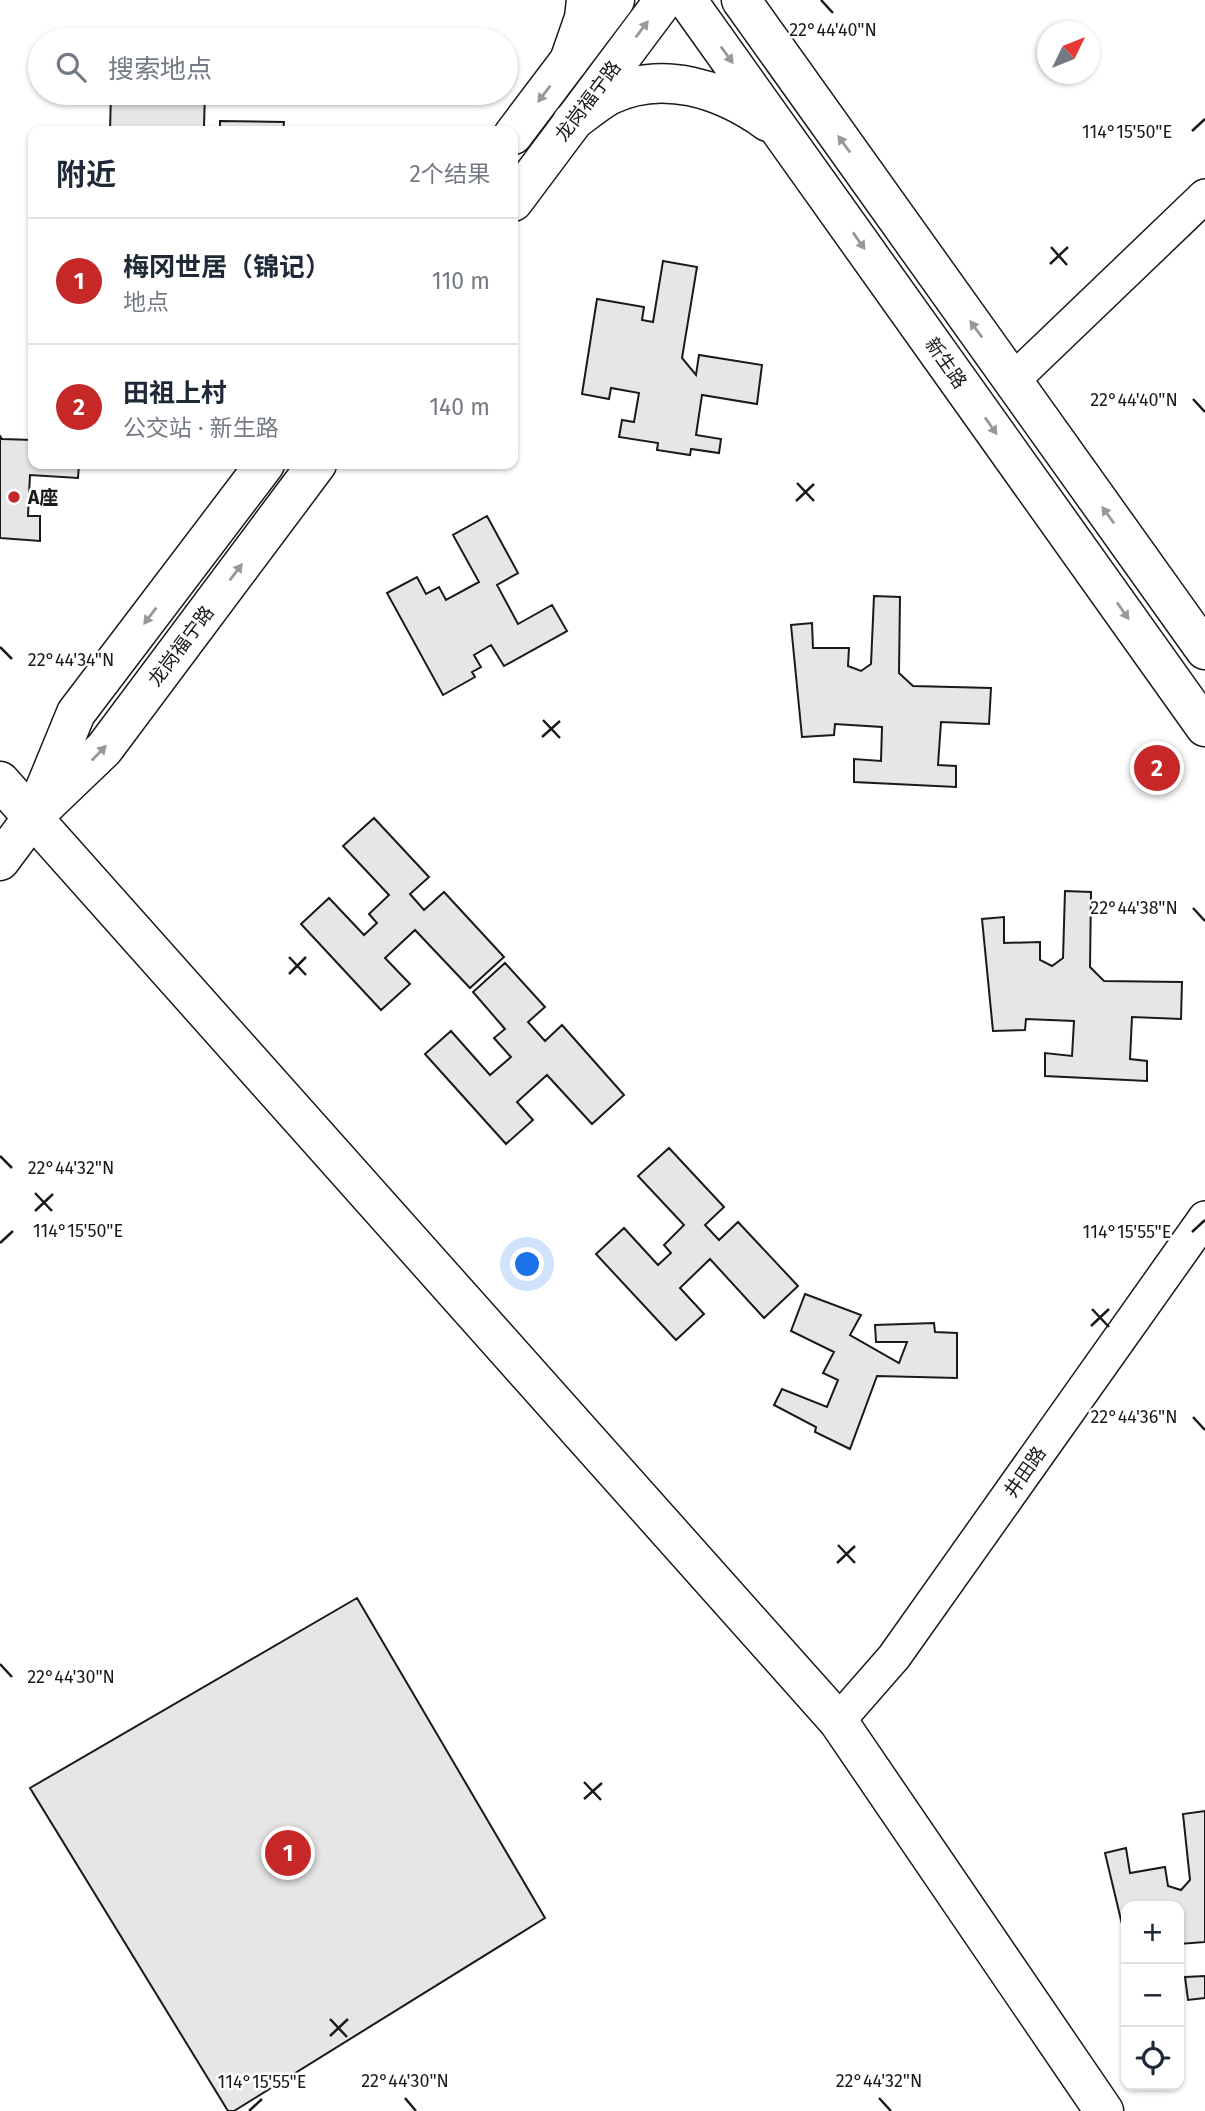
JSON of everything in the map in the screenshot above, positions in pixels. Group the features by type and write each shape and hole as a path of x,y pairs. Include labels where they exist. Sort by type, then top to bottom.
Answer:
{"street":[{"path":"569,61 584,18 586,0"},
{"name":"龙岗福宁路","path":"518,128 615,0"},
{"name":"龙岗福宁路","path":"518,195 664,0"},
{"name":"新生路","path":"687,0 1205,727"},
{"path":"741,0 1205,650"},
{"path":"572,122 608,97 641,85 671,83 706,90 743,104 780,130"},
{"path":"1013,380 1205,196"},
{"name":"龙岗福宁路","path":"32,818 76,713 261,469"},
{"name":"龙岗福宁路","path":"0,861 32,818 104,749 313,469"},
{"path":"0,780 838,1721 1104,2111"},
{"name":"井田路","path":"838,1721 894,1657 1205,1219"}],"building":[{"path":"111,105 205,105 204,126 110,126"},
{"path":"220,121 284,122 284,126 220,126"},
{"path":"663,261 697,267 682,358 696,375 699,355 762,365 757,404 702,395 696,435 721,439 719,453 691,449 690,455 657,450 658,443 619,437 622,420 634,422 639,393 611,388 609,399 582,394 597,299 644,307 642,320 653,322"},
{"name":"A座","path":"0,436 2,439 28,440 28,469 79,469 78,478 30,475 28,516 40,516 40,541 0,538"},
{"path":"487,516 518,573 497,585 518,624 552,605 567,631 504,666 491,645 474,655 481,667 472,672 475,677 443,695 387,593 417,577 426,594 439,587 446,600 479,582 453,535"},
{"path":"874,596 900,597 899,673 913,686 991,688 989,724 941,722 938,765 956,766 956,787 854,782 854,759 881,761 882,727 835,724 834,735 802,737 791,625 812,623 813,648 849,648 848,666 861,671 871,664"},
{"path":"374,818 429,877 410,894 424,910 444,892 504,957 470,988 415,930 385,958 410,984 381,1010 301,924 329,898 364,935 377,923 369,914 389,895 343,846"},
{"path":"1065,891 1091,892 1090,967 1104,981 1182,982 1181,1019 1132,1017 1130,1059 1147,1061 1147,1081 1045,1076 1045,1053 1072,1056 1074,1021 1026,1019 1025,1030 993,1031 982,919 1004,917 1004,943 1040,942 1040,960 1052,966 1063,958"},
{"path":"505,963 545,1007 528,1022 545,1041 562,1025 624,1095 592,1124 547,1075 517,1102 533,1120 506,1144 425,1054 451,1031 490,1075 511,1057 494,1038 505,1029 473,992"},
{"path":"669,1148 724,1207 705,1225 719,1240 738,1222 798,1286 764,1318 710,1259 680,1288 704,1314 676,1340 596,1254 624,1228 658,1265 671,1253 664,1245 684,1225 638,1176"},
{"path":"805,1294 861,1315 850,1335 899,1363 907,1342 876,1342 875,1325 934,1323 935,1332 957,1333 957,1378 877,1376 850,1449 815,1432 816,1427 774,1405 782,1389 827,1407 838,1380 823,1373 834,1352 791,1331"},
{"path":"357,1598 545,1918 234,2111 228,2111 30,1788"},
{"path":"1205,1811 1205,1942 1184,1944 1184,1901 1121,1901 1121,1920 1105,1853 1126,1848 1130,1873 1165,1867 1168,1886 1181,1890 1190,1880 1183,1814"},
{"path":"1205,1976 1205,1998 1188,2000 1185,1977"}],"place":[{"name":"A座","path":"14,497"},
{"name":"田祖上村","path":"1157,768"},
{"name":"梅冈世居（锦记）","path":"288,1853"}]}
